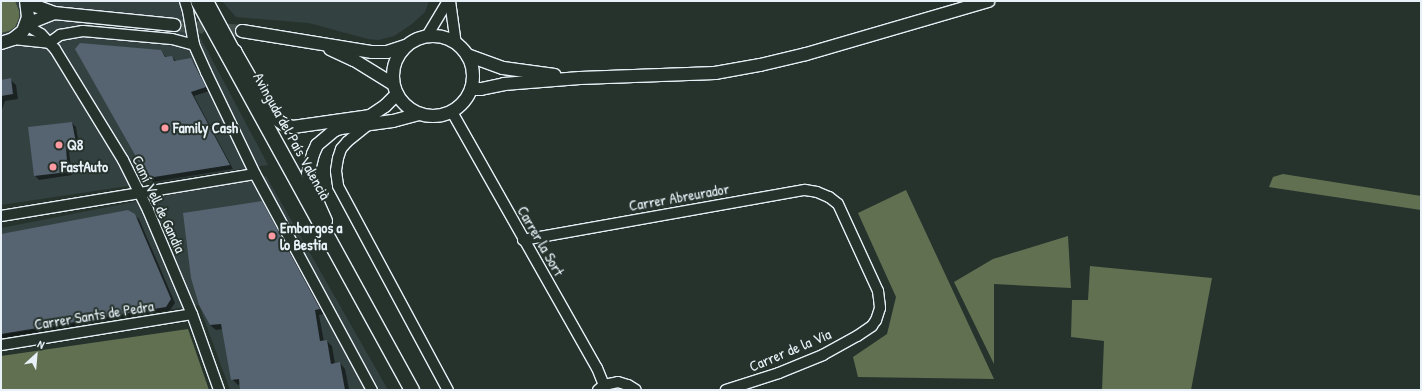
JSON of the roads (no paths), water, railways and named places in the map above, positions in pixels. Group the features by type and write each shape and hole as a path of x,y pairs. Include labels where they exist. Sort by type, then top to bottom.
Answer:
{"main road":[{"name":"Avinguda del País Valencià","path":"198,1 206,5 412,390"}],"street":[{"path":"185,1 194,45 255,174 372,390"},
{"path":"427,36 449,1"},
{"path":"449,1 456,44"},
{"path":"471,89 481,89 504,84 580,78 715,73 760,65 850,42 988,1"},
{"path":"26,2 54,13 174,25"},
{"path":"13,39 23,31 26,24 28,10 26,2"},
{"path":"26,24 54,13"},
{"name":"Camí Vell de Gandia","path":"26,24 41,34 55,49 87,98 140,193 192,314 219,390"},
{"path":"1,42 13,39 49,43 60,35 83,31 172,39 194,45"},
{"path":"242,31 372,52 387,52 406,46 415,40 427,36 443,37 456,44 467,55 503,68 580,78"},
{"path":"314,42 354,60 395,89 406,106 419,114 436,117 452,112 460,106 471,89 473,72 467,55"},
{"path":"229,49 273,118 283,124 293,127 370,116 385,106 395,89 392,73 395,63 406,46"},
{"name":"Carrer la Sort","path":"452,112 523,240 597,368 601,388"},
{"path":"383,338 379,318 323,215 310,185 308,174 317,145 334,130 419,114"},
{"path":"369,124 346,142 341,150 336,171 338,186 448,390"},
{"path":"1,216 255,174"},
{"name":"Carrer Abreurador","path":"523,240 805,190 817,192 829,197 838,204"},
{"name":"Carrer de la Via","path":"726,390 779,373 823,355 857,336 872,326 876,320 880,308 878,291 838,204"},
{"name":"Carrer Sants de Pedra","path":"1,345 192,314"},
{"path":"601,388 618,382 628,384 636,390"}],"tunnel":[{"path":"174,25 242,31"}],"place":[{"name":"Family Cash","path":"165,128"},
{"name":"Q8","path":"59,145"},
{"name":"FastAuto","path":"53,167"},
{"name":"Embargos a lo Bestia","path":"272,236"}]}
